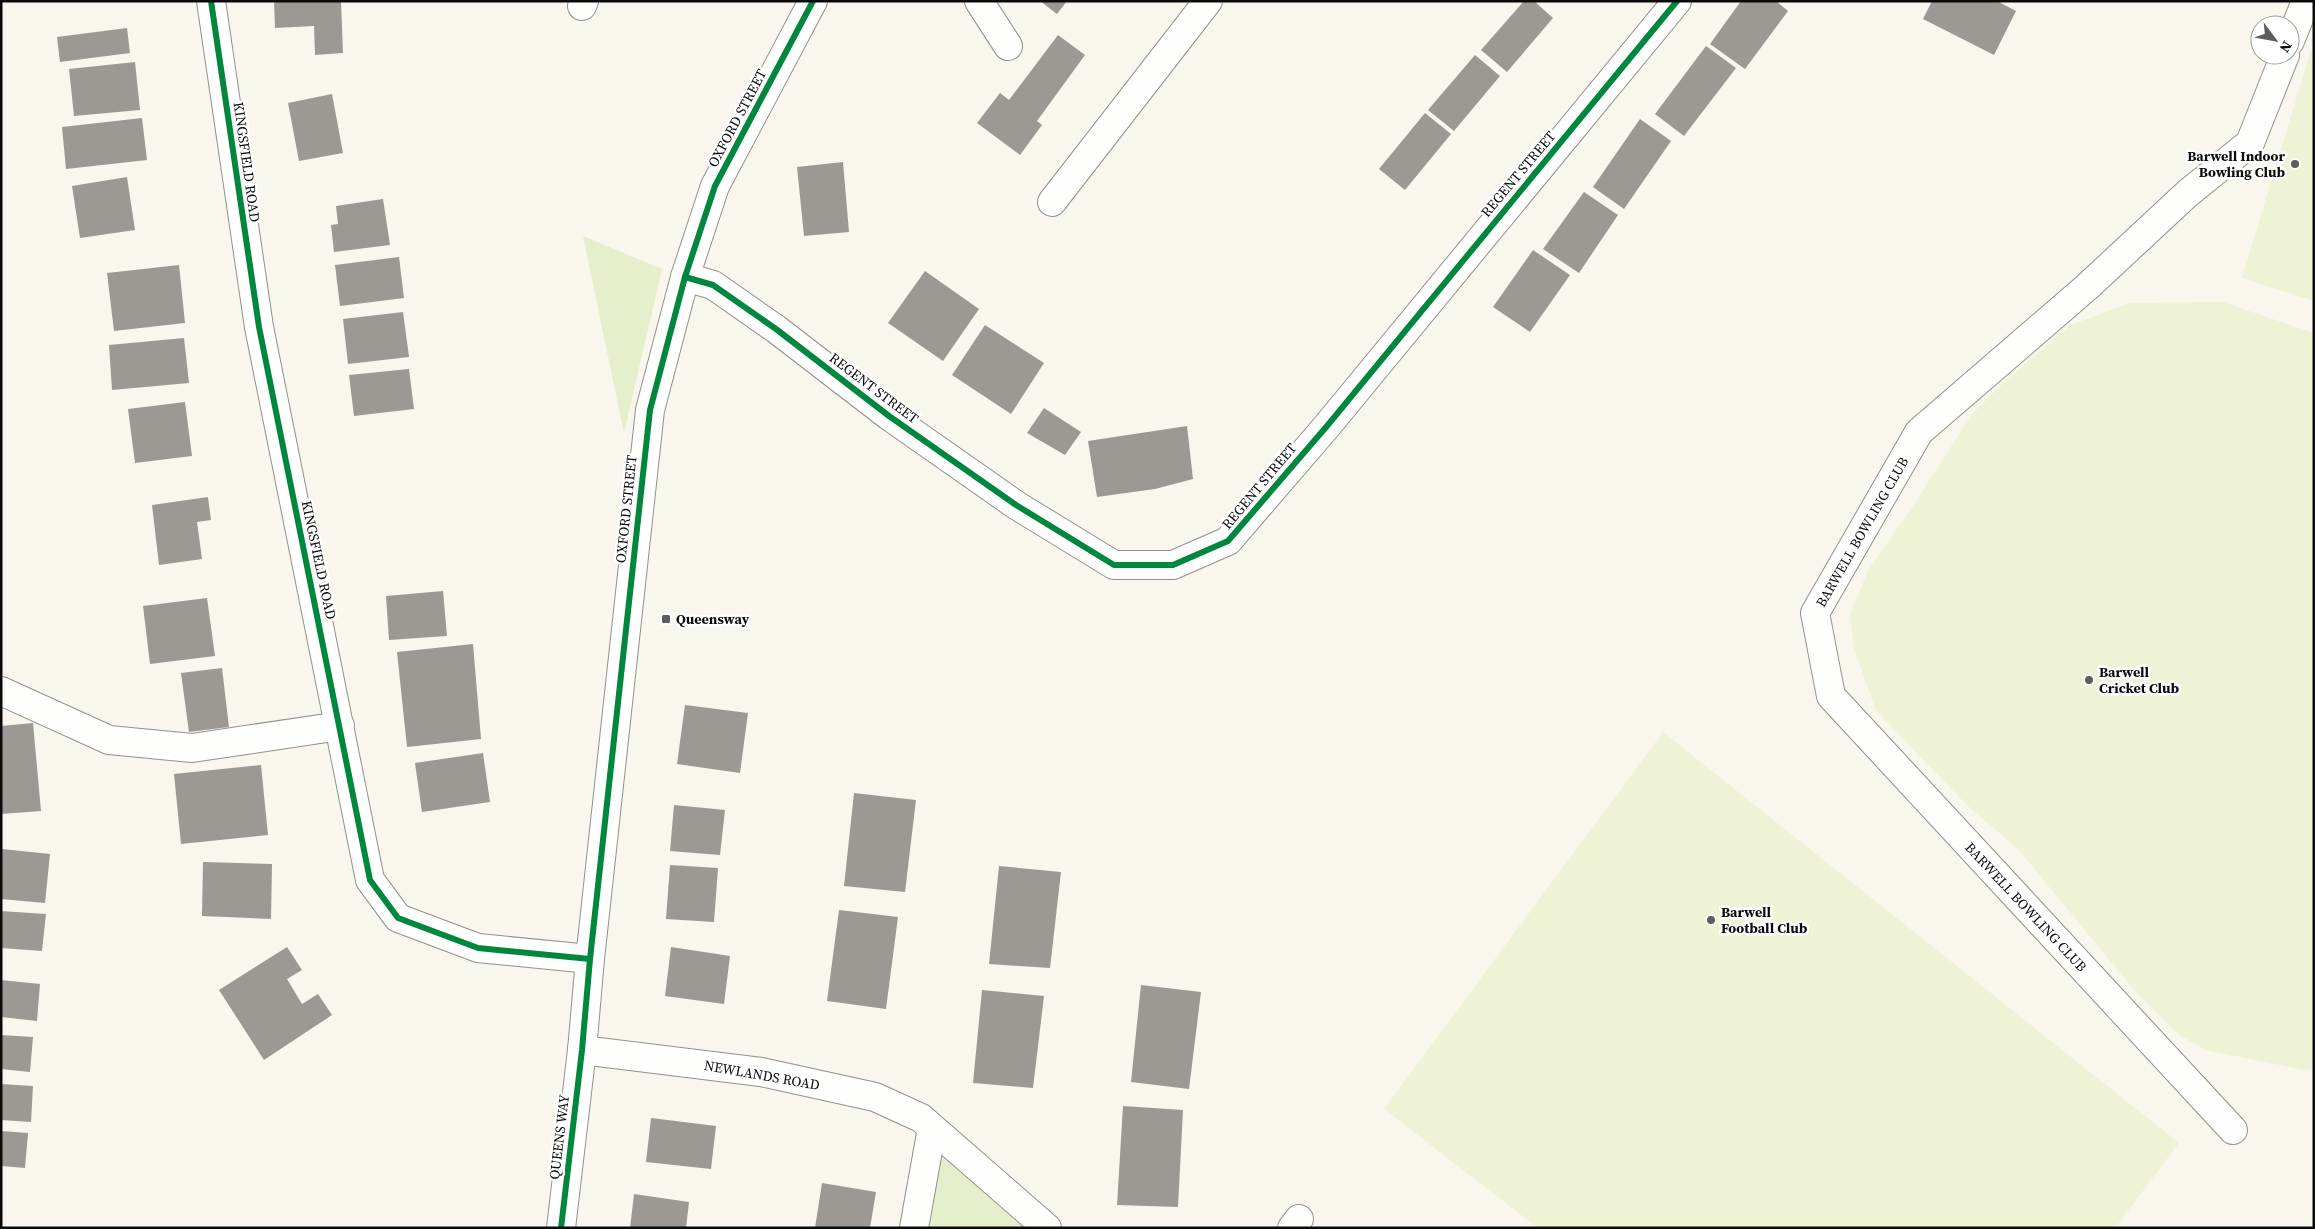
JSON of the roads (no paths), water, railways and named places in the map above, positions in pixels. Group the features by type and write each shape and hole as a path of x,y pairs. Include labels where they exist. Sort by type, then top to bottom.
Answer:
{"street":[{"name":"KINGSFIELD ROAD","path":"211,1 259,327 370,880 398,918 478,948 590,959"},
{"name":"OXFORD STREET","path":"582,1050 590,959 650,410 685,277 715,186 813,1"},
{"path":"979,1 1008,46"},
{"path":"1052,202 1208,1"},
{"name":"REGENT STREET","path":"685,277 713,285 776,329 889,416 1016,505 1114,565 1173,565 1228,541 1326,426 1677,1"},
{"path":"2300,16 2306,1"},
{"name":"BARWELL BOWLING CLUB","path":"2233,1130 1832,696 1816,613 1918,432 2087,287 2188,193 2250,143 2281,65"},
{"path":"1,691 109,740 192,748 340,726"},
{"name":"NEWLANDS ROAD","path":"582,1050 761,1072 876,1097 921,1118 1047,1228"},
{"name":"QUEENS WAY","path":"561,1228 582,1050"},
{"path":"914,1228 932,1128"}],"place":[{"name":"Barwell Indoor Bowling Club","path":"2295,164"},
{"name":"Queensway","path":"666,619"},
{"name":"Barwell Cricket Club","path":"2089,680"},
{"name":"Barwell Football Club","path":"1711,920"}]}
